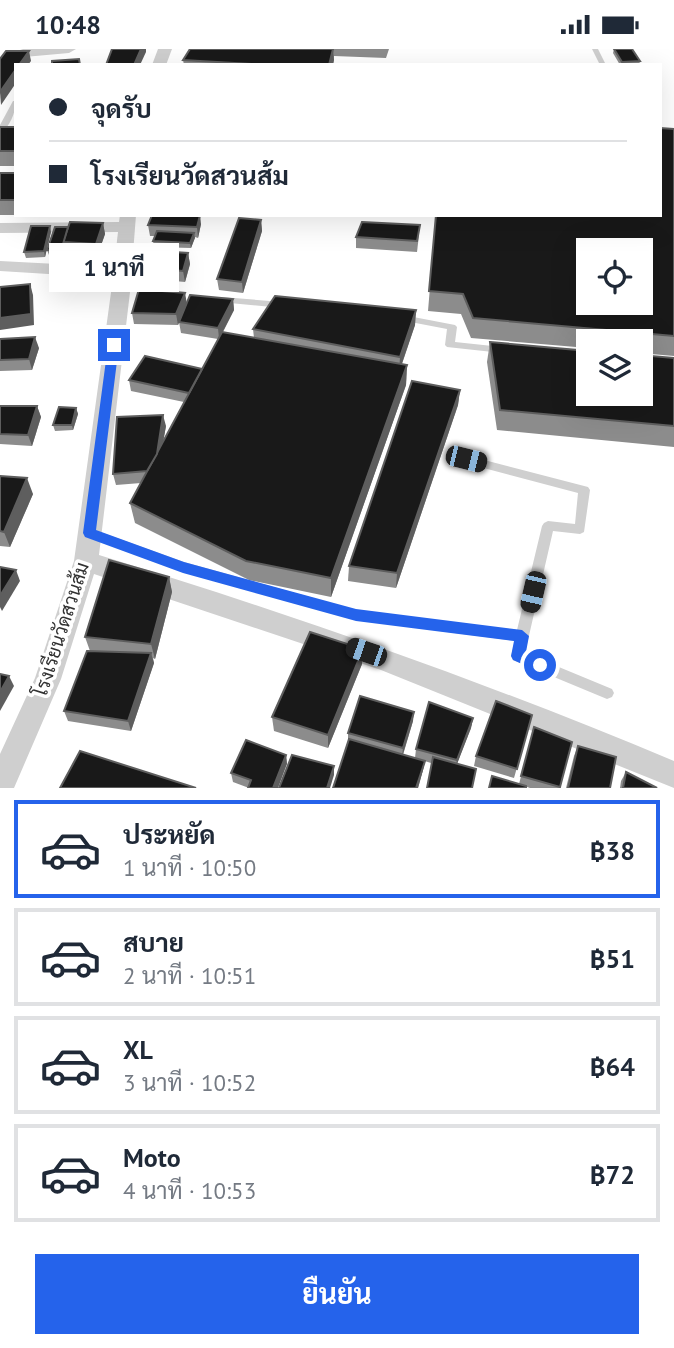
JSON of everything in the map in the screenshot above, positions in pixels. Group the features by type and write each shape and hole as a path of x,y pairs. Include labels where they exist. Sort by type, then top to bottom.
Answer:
{"street":[{"path":"0,63 5,58 20,54 69,49"},
{"path":"0,227 127,221"},
{"name":"โรงเรียนวัดสวนส้ม","path":"0,786 48,679 86,562 126,286 127,221"},
{"path":"0,266 126,286"},
{"path":"86,562 246,610 415,669 582,734 674,775"}],"lane":[{"path":"0,133 14,107"},
{"path":"216,300 298,307"},
{"path":"388,316 452,327 450,345 519,352"},
{"path":"466,459 584,491 580,529 548,526 518,656 607,693"},
{"path":"89,533 183,567 356,615 522,636"}],"building":[{"path":"112,49 141,49 135,63 107,63"},
{"path":"190,49 333,49 330,63 183,60"},
{"path":"614,49 632,49 640,61 622,62"},
{"path":"6,51 29,51 20,63 14,63 14,72 0,92 0,59"},
{"path":"79,59 80,63 52,63"},
{"path":"0,127 14,127 14,151 0,151"},
{"path":"662,128 674,129 674,336 653,334 653,329 596,329 473,318 463,294 429,291 436,217 662,217"},
{"path":"0,173 14,173 14,200 0,200"},
{"path":"151,217 200,217 197,227 148,225"},
{"path":"239,218 261,220 242,282 217,279"},
{"path":"70,222 103,223 96,244 63,242"},
{"path":"362,222 420,225 417,241 356,237"},
{"path":"31,226 50,226 44,251 24,252"},
{"path":"55,227 68,227 61,251 47,250"},
{"path":"157,231 194,233 190,243 153,241"},
{"path":"158,251 188,253 183,271 151,268"},
{"path":"30,284 31,314 0,318 0,287"},
{"path":"139,289 185,293 176,314 132,313"},
{"path":"190,295 233,299 218,328 179,322"},
{"path":"275,296 416,310 400,357 253,329"},
{"path":"222,332 407,365 331,578 246,561 130,503"},
{"path":"35,337 29,359 0,360 0,339"},
{"path":"490,342 576,350 576,406 653,406 653,356 674,358 674,426 500,410"},
{"path":"145,356 202,369 189,393 129,380"},
{"path":"412,381 460,390 397,573 349,566"},
{"path":"0,406 37,406 28,435 0,434"},
{"path":"59,407 76,408 72,425 53,425"},
{"path":"163,415 157,454 147,471 113,474 117,417"},
{"path":"0,476 27,478 4,532 0,531"},
{"path":"109,560 169,577 151,644 85,637"},
{"path":"0,567 16,570 0,596"},
{"path":"310,632 363,649 328,735 272,717"},
{"path":"87,651 151,653 128,721 64,711"},
{"path":"0,674 9,676 0,692"},
{"path":"360,696 414,712 403,748 348,733"},
{"path":"496,701 532,715 517,769 476,756"},
{"path":"429,702 473,718 457,760 416,749"},
{"path":"534,727 572,742 560,787 521,776"},
{"path":"349,739 425,761 416,788 333,788"},
{"path":"246,740 286,755 273,788 248,788 251,780 231,773"},
{"path":"578,746 616,757 610,788 568,788"},
{"path":"80,751 196,788 60,788"},
{"path":"292,755 334,766 327,788 279,788"},
{"path":"433,757 476,769 472,788 427,788"},
{"path":"626,772 657,788 623,788"},
{"path":"492,776 526,786 526,788 489,788"}],"route":[{"path":"114,345 89,533 183,567 276,595 356,615 522,636 518,656 540,665"}]}
